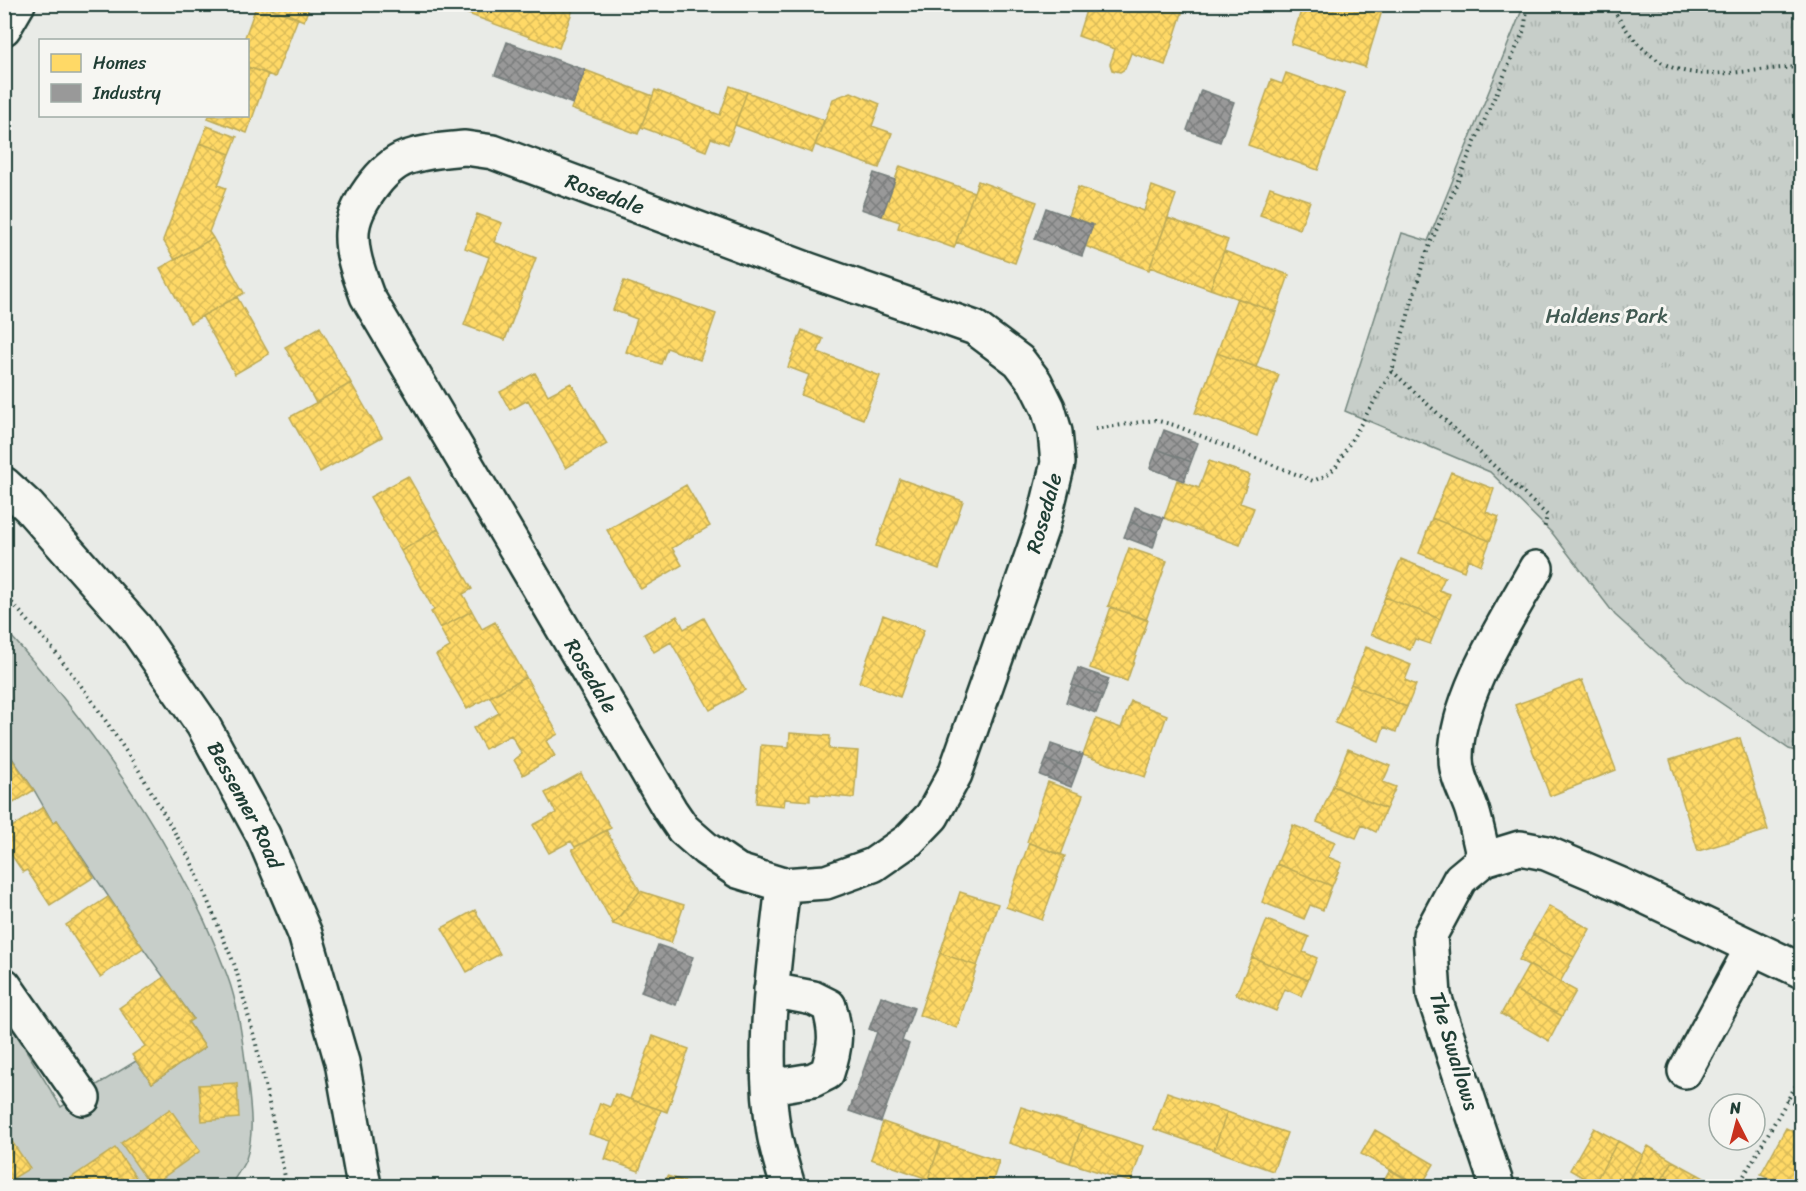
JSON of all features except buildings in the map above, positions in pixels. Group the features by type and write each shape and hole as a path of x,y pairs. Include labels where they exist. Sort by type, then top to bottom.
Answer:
{"street":[{"path":"4,28 18,4"},
{"name":"Rosedale","path":"465,148 493,152 809,270 975,328 1019,361 1035,382 1055,432 1058,463 1043,524 955,774 932,816 909,840 873,865 826,882 783,885 738,871 706,849 683,829 367,296 356,265 352,233 360,205 377,179 404,159 434,150 465,148"},
{"name":"Bessemer Road","path":"4,484 29,507 136,628 203,725 263,835 305,934 339,1051 364,1186"},
{"path":"1484,860 1472,809 1459,780 1456,757 1462,719 1481,668 1536,568"},
{"name":"The Swallows","path":"1497,1186 1434,996 1430,935 1460,879 1484,860 1520,848 1546,853 1619,884 1802,971"},
{"path":"783,885 771,990 768,1053 774,1133 788,1186"},
{"path":"1685,1071 1752,948"},
{"path":"4,985 83,1098"},
{"path":"770,1087 813,1080 827,1073 835,1048 834,1024 829,1006 813,998 771,990"}],"path":[{"path":"1055,432 1101,429 1155,420 1174,424 1313,481 1325,476 1335,468 1392,371 1425,256 1524,30 1528,4"},
{"path":"1610,4 1639,46 1660,63 1688,74 1716,75 1767,69 1802,68"},
{"path":"1392,371 1547,515 1536,568"},
{"path":"4,594 50,644 91,699 140,772 191,861 235,966 256,1044 287,1186"},
{"path":"1738,1186 1802,1075"},
{"path":"1787,1100 1802,1108"}],"green space":[{"name":"Haldens Park","path":"1524,5 1801,5 1801,753 1789,749 1687,680 1615,615 1553,534 1490,472 1345,411 1402,233 1428,241"},
{"path":"4,628 70,707 132,791 185,881 227,975 241,1033 251,1126 246,1159 230,1186 5,1186 5,1016 61,1107 136,1061 152,1083 205,1047 188,1022 193,1018 57,820 53,823 5,748"}]}
